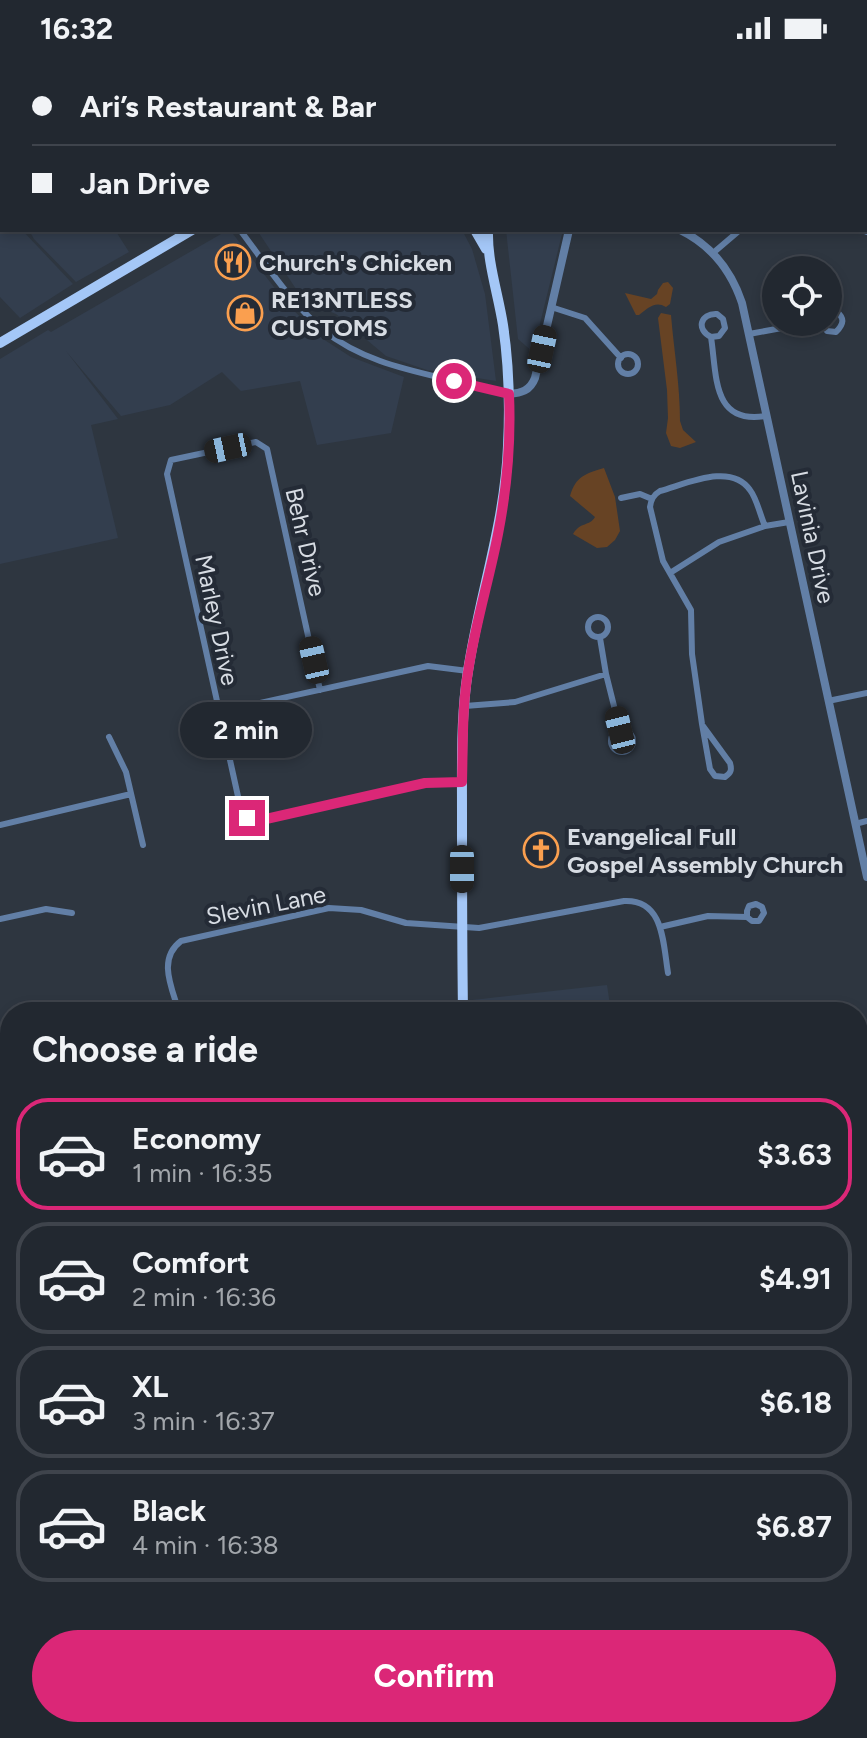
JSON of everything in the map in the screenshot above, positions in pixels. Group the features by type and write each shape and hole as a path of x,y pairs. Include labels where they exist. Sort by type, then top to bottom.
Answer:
{"main road":[{"path":"0,343 189,232"},
{"path":"476,232 487,251"},
{"path":"463,1002 462,782 465,706 468,671 503,505 508,450 509,394 503,328 487,251 488,232"}],"street":[{"path":"242,232 317,324 346,346 389,365 509,394 522,392 533,383 569,232"},
{"path":"713,253 738,232"},
{"name":"Lavinia Drive","path":"694,233 728,271 738,292 867,877"},
{"path":"551,307 585,318 621,358"},
{"path":"711,337 719,336 725,328 723,319 717,314 706,315 702,330 711,337 719,393 728,408 746,418 766,416"},
{"path":"749,334 762,332"},
{"name":"Marley Drive","path":"267,449 256,442 171,460 167,474 241,810 247,818 266,819 425,783 462,782"},
{"name":"Behr Drive","path":"267,449 320,690"},
{"path":"703,726 730,763 730,774 725,777 715,776 710,769 703,726 692,654 691,610 663,561 650,507 652,499 660,491 719,475 732,476 750,489 765,526"},
{"path":"621,498 640,494 652,499"},
{"path":"670,573 719,542 765,526 789,522"},
{"path":"600,638 620,730"},
{"path":"219,712 428,666 468,671"},
{"path":"465,706 515,702 606,674"},
{"path":"828,701 867,693"},
{"path":"109,737 122,762 143,845"},
{"path":"0,825 131,794"},
{"path":"855,824 867,821"},
{"name":"Slevin Lane","path":"176,1002 167,965 172,948 181,941 329,908 361,910 406,923 479,928 632,901 646,905 660,927"},
{"path":"0,919 46,909 72,913"},
{"path":"668,973 660,927 708,916 747,917"}],"shaded area":[{"path":"0,232 24,232 73,284 20,318 0,297"},
{"path":"30,232 116,232 129,252 76,282"},
{"path":"225,232 232,232 287,304 323,339 351,357 404,377 391,433 317,445 300,381 241,391 222,372 170,405 121,416 66,351 118,419 91,425 118,538 0,564 0,359 48,330 51,332"},
{"path":"258,232 463,232 472,249 485,294 496,381 427,370 386,356 336,314 304,301"},
{"path":"506,232 563,232 533,352 518,339"},
{"path":"668,282 673,288 670,304 666,307 655,305 636,315 625,293 651,299 663,283"},
{"path":"661,313 671,315 680,421 683,430 696,442 680,448 671,446 666,433 667,390 658,318"},
{"path":"604,468 615,497 620,531 607,547 597,548 573,534 595,517 570,496 582,477"},
{"path":"607,985 610,1002 472,1002"}],"place":[{"name":"Church's Chicken","path":"233,262"},
{"name":"RE13NTLESS CUSTOMS","path":"245,313"},
{"name":"Evangelical Full Gospel Assembly Church","path":"541,850"}],"route":[{"path":"247,818 266,819 425,783 462,782 468,671 502,514 510,414 509,394 454,381"}]}
